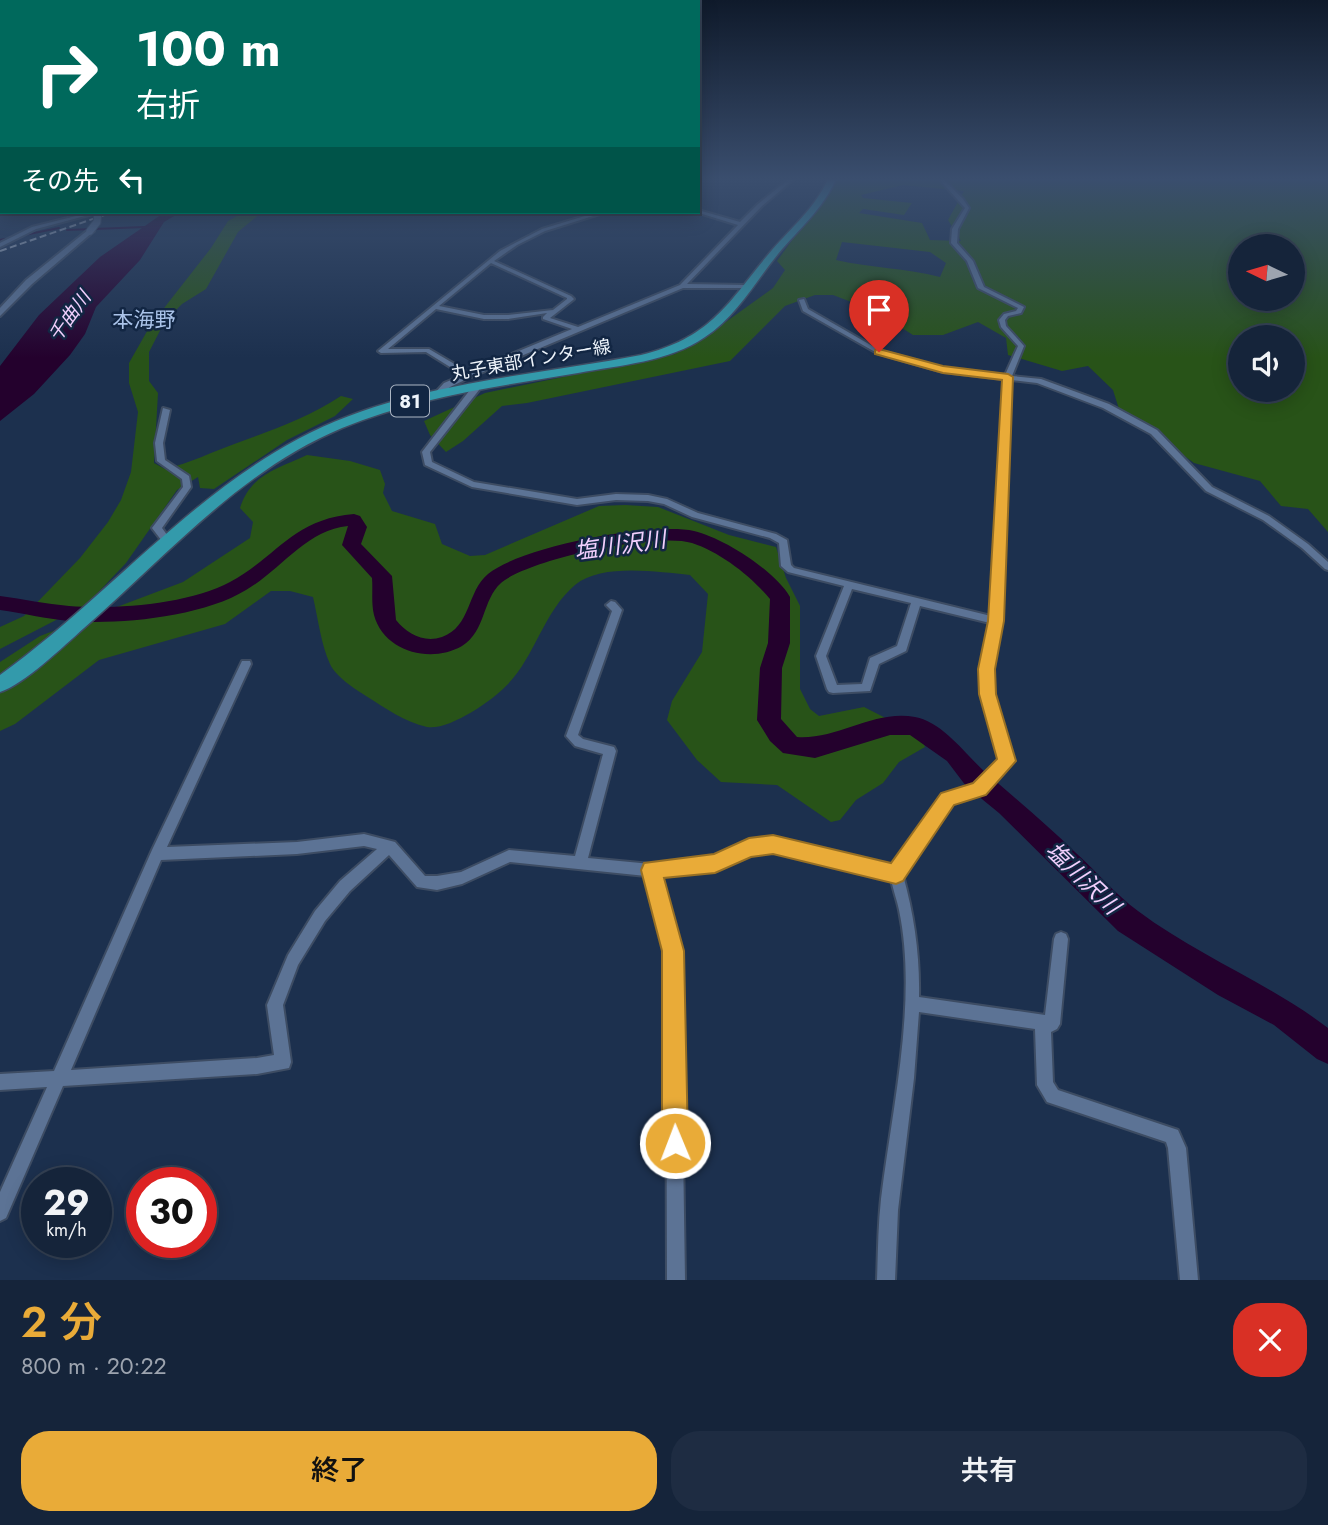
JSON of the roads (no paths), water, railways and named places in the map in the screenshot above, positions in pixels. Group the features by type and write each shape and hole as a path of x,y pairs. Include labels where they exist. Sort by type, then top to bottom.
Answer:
{"main road":[{"name":"丸子東部インター線","path":"0,684 69,632 167,543 241,482 302,442 355,418 437,395 605,365 675,348 694,340 714,325 788,239"}],"street":[{"path":"0,313 29,282 81,239"},
{"path":"468,375 427,350 381,351 490,261 529,239"},
{"path":"682,286 726,239"},
{"path":"896,874 947,799 979,789 1007,761 988,694 987,669 996,621 1008,377 1021,346 1003,326 1002,320 1006,315 1019,312 1021,307 981,288 970,261 954,243 954,239"},
{"path":"490,261 571,299 551,311 545,318 578,329"},
{"path":"437,395 447,385 468,375 682,286 746,287"},
{"path":"802,300 805,310 879,352 943,370 1038,381 1106,406 1154,432 1209,489 1266,518 1328,567"},
{"path":"435,307 484,317 508,317 551,311"},
{"path":"476,388 426,452 428,463 472,484 577,502 616,497 667,502 695,515 773,536 784,542 786,566 791,570 996,621"},
{"path":"166,410 159,443 161,461 187,478 187,487 157,528 167,543"},
{"path":"849,585 821,656 833,689 866,688 874,661 901,648 916,602"},
{"path":"580,864 610,751 579,743 572,736 617,610 611,605"},
{"path":"0,1212 157,854 246,664"},
{"path":"0,672 20,670"},
{"path":"157,854 298,848 364,840 390,846 422,882 437,883 461,878 509,856 651,870 715,864 749,848 773,845 896,874"},
{"path":"0,1082 60,1080 282,1062 275,1005 293,960 320,916 345,886 390,846"},
{"path":"651,870 673,951 676,1280"},
{"path":"886,1280 890,1202 909,1045 911,1003 905,899 896,874"},
{"path":"911,1003 1052,1024 1061,939"},
{"path":"1043,1023 1045,1086 1053,1096 1172,1136 1177,1148 1189,1280"}],"water":[{"name":"千曲川","path":"126,239 153,239 140,260 96,307 85,334 70,355 34,394 0,421 0,366 39,315 100,257"}],"waterway":[{"path":"0,240 5,239"},
{"name":"塩川沢川","path":"0,603 93,614 152,609 192,602 239,586 302,537 318,528 335,522 354,520 358,527 351,545 382,576 382,606 387,623 394,632 413,644 435,646 446,644 465,632 474,619 490,583 511,569 562,552 623,539 676,535 693,537 740,562 780,597 779,643 771,668 769,720 778,734 791,746 815,748 890,725 915,726 955,754 975,778 1008,805 1128,921 1229,984 1285,1014 1328,1048"}],"railway":[{"path":"0,251 36,239"}],"district":[{"name":"本海野","path":"144,320"}]}
